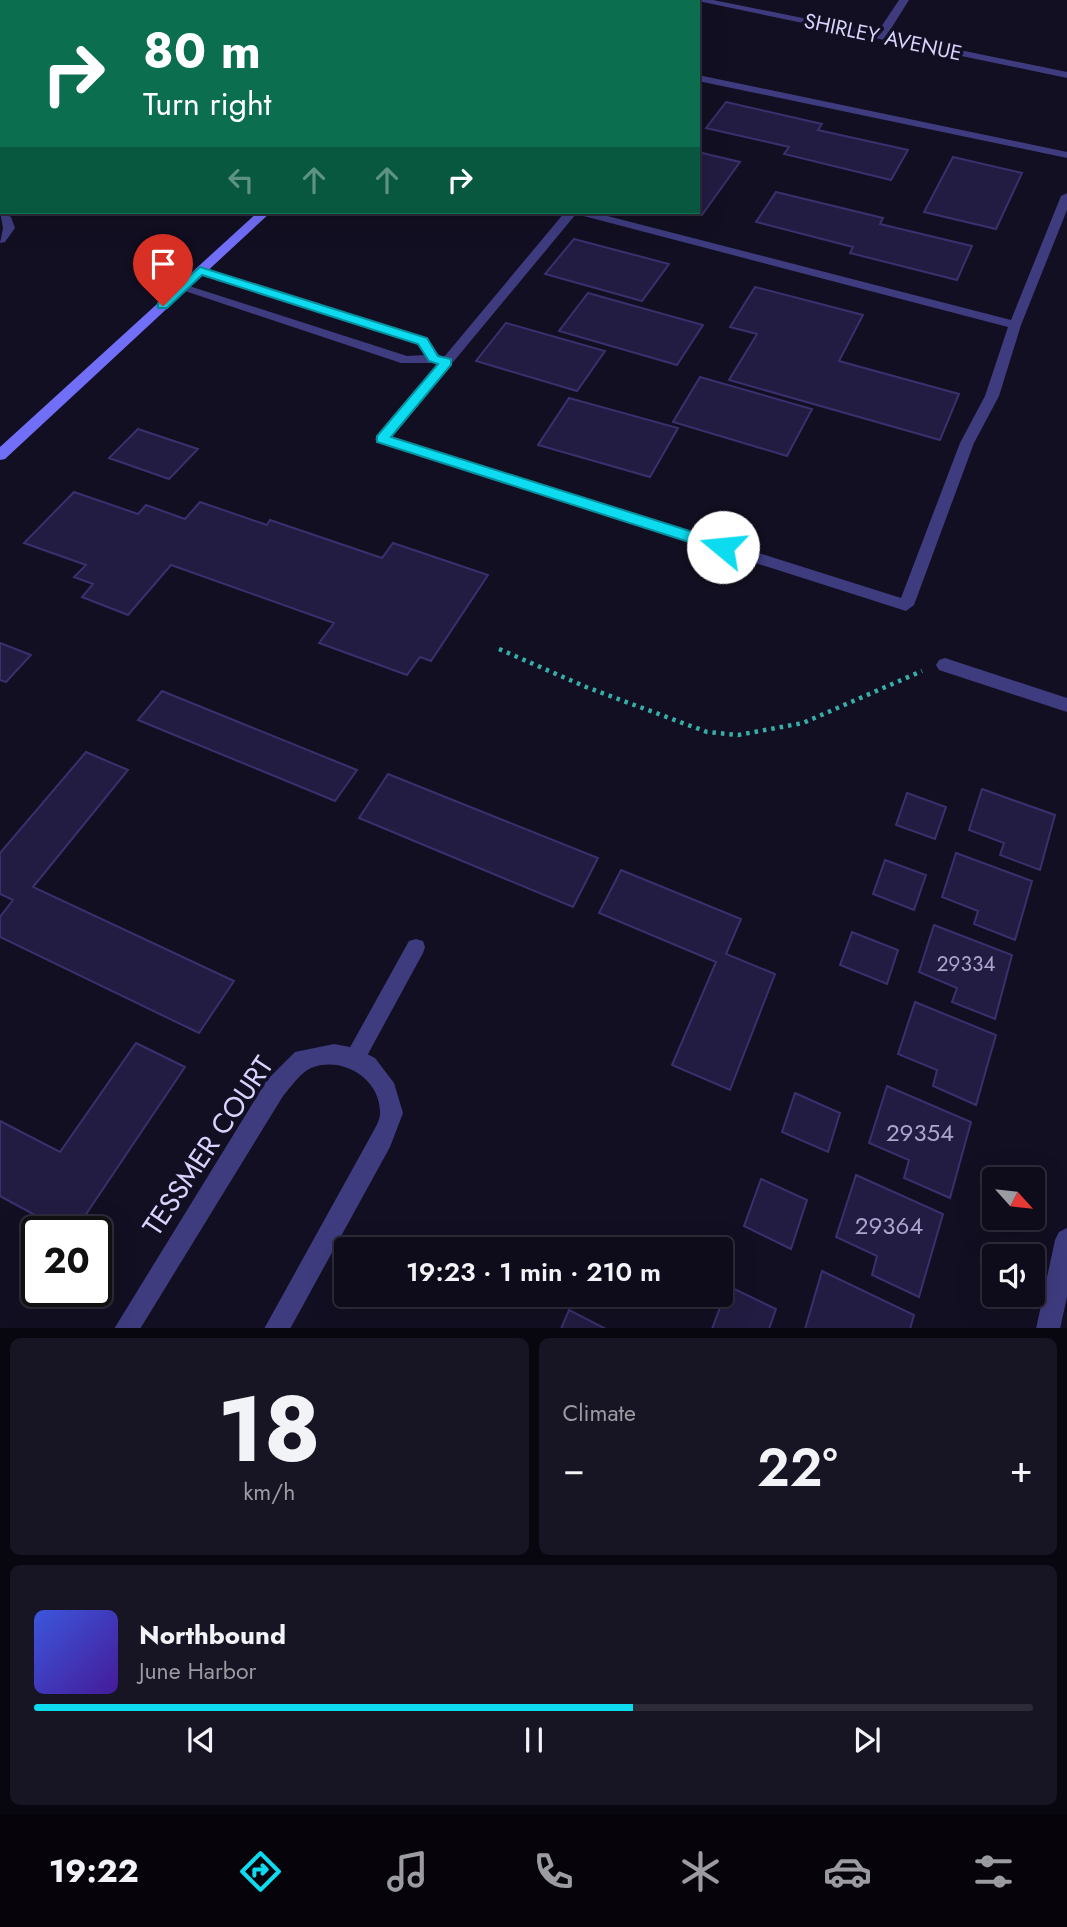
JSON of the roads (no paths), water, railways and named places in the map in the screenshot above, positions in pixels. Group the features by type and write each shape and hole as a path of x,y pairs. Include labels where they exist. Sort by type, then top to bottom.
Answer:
{"main road":[{"path":"0,455 263,214"}],"street":[{"name":"SHIRLEY AVENUE","path":"700,0 1067,75"},
{"path":"880,37 904,0"},
{"path":"0,215 8,220 9,228 0,239"},
{"path":"945,665 1067,705"},
{"name":"TESSMER COURT","path":"125,1328 275,1088 303,1059 334,1054 355,1058"},
{"path":"276,1328 382,1139 392,1113 386,1091 367,1065 355,1058"},
{"path":"1048,1328 1067,1240"}],"lane":[{"path":"700,78 1067,155"},
{"path":"569,214 440,360 382,439 906,605 967,443 992,396 1015,325 1067,196"},
{"path":"588,214 1015,325"},
{"path":"200,271 422,341 440,360"},
{"path":"182,288 406,360 440,360"},
{"path":"355,1058 416,947"}]}
